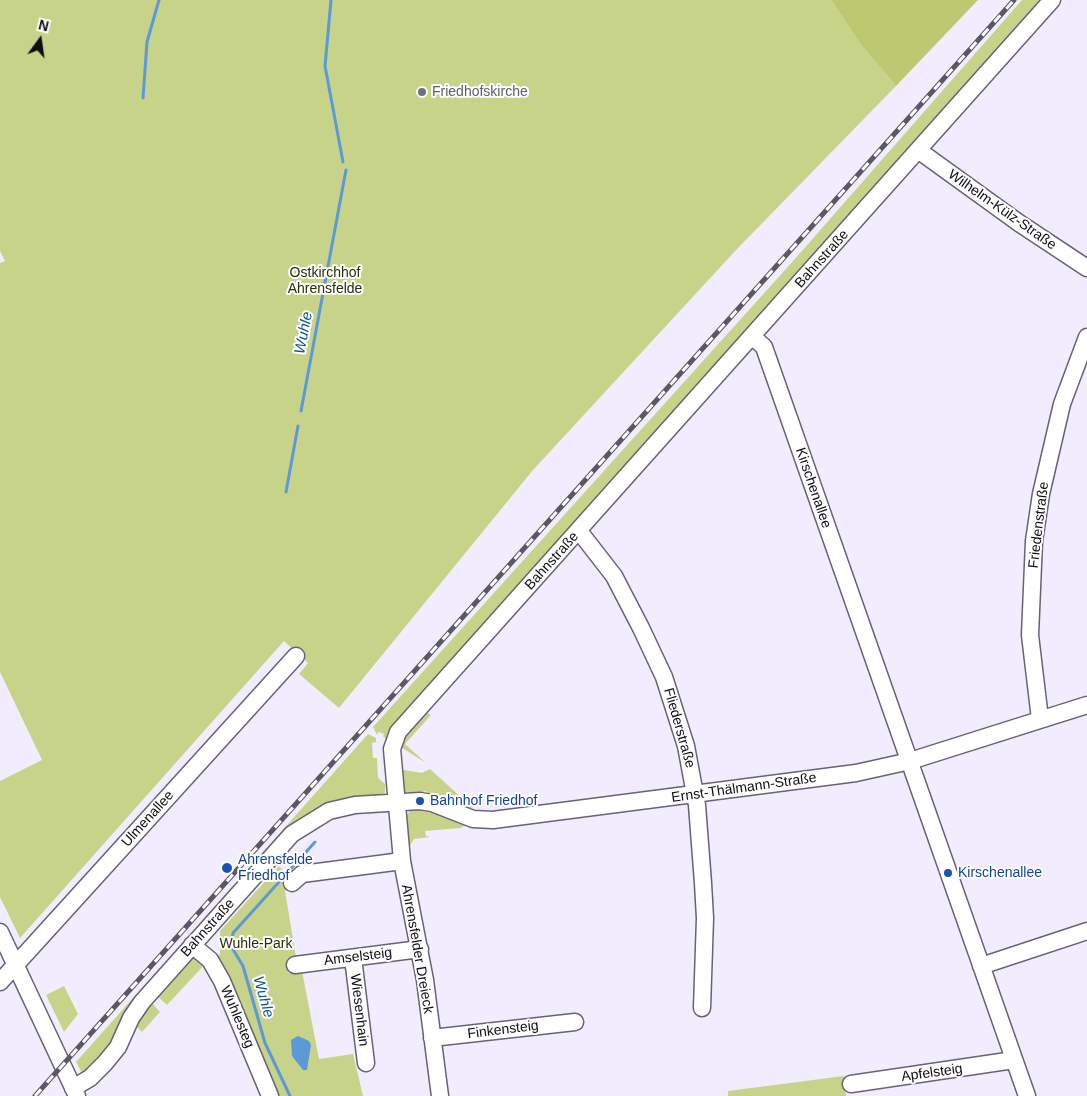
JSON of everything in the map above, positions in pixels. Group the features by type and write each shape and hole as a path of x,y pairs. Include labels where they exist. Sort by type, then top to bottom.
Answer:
{"street":[{"name":"Bahnstraße","path":"75,1092 105,1063 118,1047 131,1018 142,1002 292,834 310,821 329,811 355,805 396,802 392,749 398,732 753,337 1052,0"},
{"name":"Wilhelm-Külz-Straße","path":"918,150 1019,223 1087,268"},
{"name":"Kirschenallee","path":"753,337 764,347 1027,1096"},
{"name":"Friedenstraße","path":"1040,719 1030,635 1034,541 1041,494 1062,404 1087,337"},
{"name":"Fliederstraße","path":"579,531 614,576 664,677 686,746 695,794 705,918 702,1008"},
{"name":"Ulmenallee","path":"0,982 296,656"},
{"name":"Ernst-Thälmann-Straße","path":"396,802 420,801 432,803 464,816 488,820 856,773 910,760 1087,705"},
{"name":"Ahrensfelder Dreieck","path":"396,802 402,861 420,949 440,1096"},
{"path":"292,883 302,874 402,861"},
{"path":"981,966 1087,930"},
{"path":"0,932 75,1092"},
{"name":"Wuhlesteg","path":"192,945 210,960 222,980 270,1096"},
{"name":"Amselsteig","path":"295,966 420,949"},
{"name":"Wiesenhain","path":"353,958 366,1063"},
{"name":"Finkensteig","path":"432,1038 575,1022"},
{"name":"Apfelsteig","path":"851,1084 1014,1060"}],"green space":[{"name":"Ostkirchhof Ahrensfelde","path":"0,0 831,0 861,45 896,86 737,249 533,470 339,708 299,674 308,663 284,641 20,938 0,897 0,781 42,760 0,672 0,263 5,261 0,251"},
{"path":"831,0 978,0 896,86 861,45"},
{"path":"1022,0 1047,0 389,739 383,737 384,734 378,732 377,735 373,727 794,260"},
{"path":"425,711 431,715 405,744 426,763 399,746"},
{"path":"368,734 376,738 376,742 372,743 373,758 377,758 378,778 385,784 385,793 324,808 106,1053 82,1073 76,1062"},
{"path":"430,769 473,808 459,806 428,794 428,792 406,792 403,790 399,772 404,770 422,773"},
{"path":"412,809 428,810 465,825 461,828 425,831 426,836 430,837 414,839 408,849 406,816"},
{"name":"Wuhle-Park","path":"279,866 288,876 285,891 296,957 287,959 288,973 302,971 319,1059 353,1054 363,1096 274,1096 214,960 220,954 220,931"},
{"path":"193,951 206,963 167,1005 155,994"},
{"path":"64,986 78,1014 64,1032 46,995"},
{"path":"150,1001 160,1012 142,1032 134,1024"},
{"path":"844,1076 846,1096 728,1096 728,1091"}],"water":[{"path":"298,1036 309,1041 311,1045 307,1070 303,1070 292,1056 291,1040"}],"waterway":[{"path":"143,98 147,42 159,0"},
{"name":"Wuhle","path":"331,0 325,66 343,162"},
{"name":"Wuhle","path":"301,411 346,170"},
{"name":"Wuhle","path":"286,492 298,426"},
{"name":"Wuhle","path":"290,1096 265,1043 243,966 231,946 233,933 315,842"}],"railway":[{"path":"35,1096 1014,0"}],"place":[{"name":"Friedhofskirche","path":"422,92"},
{"name":"Bahnhof Friedhof","path":"420,801"},
{"name":"Ahrensfelde Friedhof","path":"227,868"},
{"name":"Kirschenallee","path":"948,873"}]}
